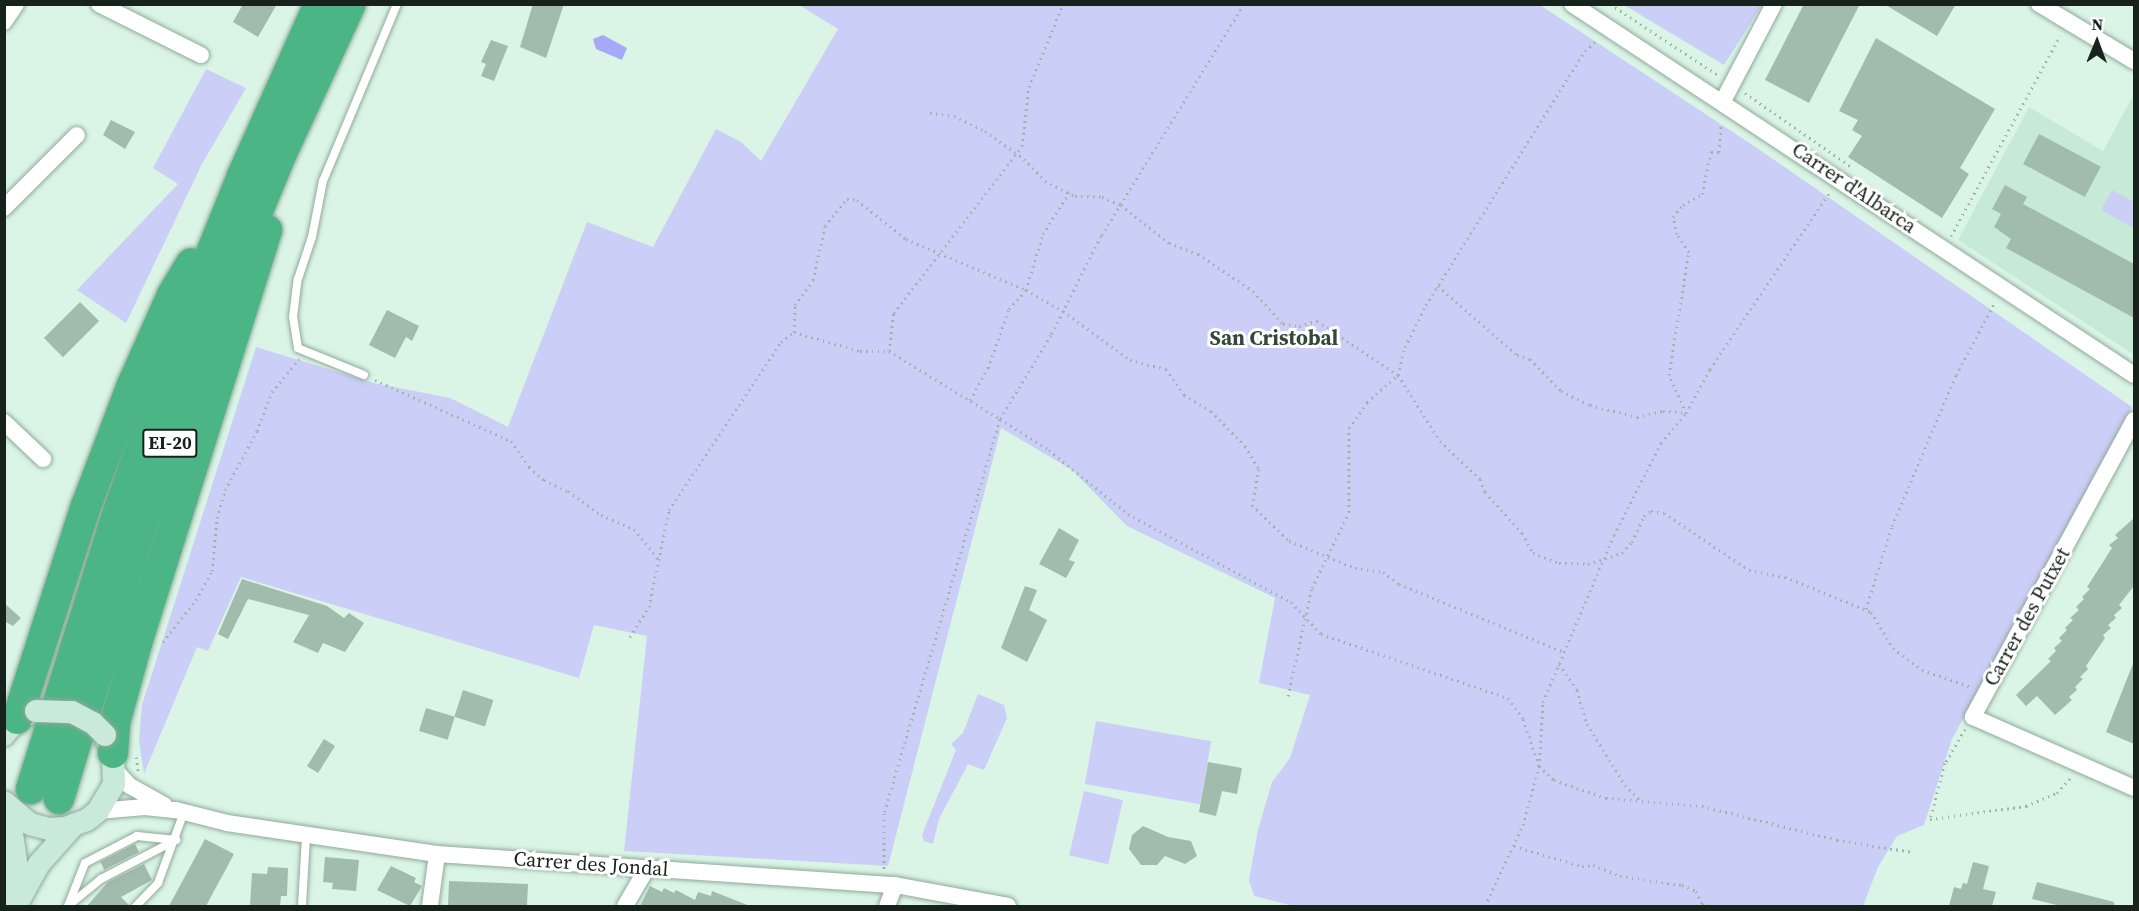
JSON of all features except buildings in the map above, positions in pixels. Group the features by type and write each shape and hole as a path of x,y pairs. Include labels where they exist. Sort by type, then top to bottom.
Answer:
{"highway":[{"name":"EI-20","path":"15,799 158,395 242,176 319,4"},
{"name":"EI-20","path":"59,799 183,401 243,244 307,96 351,4"},
{"path":"117,751 115,723 137,643 307,96"},
{"path":"15,722 86,506 132,385 172,295 242,176"}],"street":[{"path":"4,22 16,4"},
{"path":"99,4 201,55"},
{"name":"Carrer d'Albarca","path":"1572,4 1723,101 1846,173 1944,248 2134,375"},
{"path":"1723,101 1774,4"},
{"path":"2039,4 2134,61"},
{"path":"4,208 76,135"},
{"name":"Carrer des Putxet","path":"1972,717 2134,420"},
{"path":"4,422 43,459"},
{"path":"15,722 72,712 93,723 117,751 109,796 98,812 74,826 39,864 15,906"},
{"path":"1972,717 2134,788"},
{"name":"Carrer des Jondal","path":"117,751 130,786 180,811"},
{"path":"15,799 30,824 49,829 74,826"},
{"path":"15,799 17,867 15,906"},
{"name":"Carrer des Jondal","path":"98,812 145,807 180,811 306,836 437,854 890,884 1008,906"},
{"path":"430,906 437,854"},
{"path":"626,906 647,868"},
{"path":"887,906 890,884"}],"lane":[{"path":"364,375 298,348 293,316 298,279 312,237 323,181 397,4"},
{"path":"136,906 158,883 176,840 180,811"},
{"path":"68,906 85,863 137,836 176,840"},
{"path":"302,906 306,836"},
{"path":"68,906 101,879 176,840"}],"path":[{"path":"889,351 894,313 943,253 1022,146 1029,87 1063,4"},
{"path":"890,884 884,813 1000,419 1121,205 1244,4"},
{"path":"1288,696 1307,619 1312,588 1349,512 1349,428 1367,402 1398,375 1405,347 1438,286 1585,51 1611,29 1621,12"},
{"path":"1944,248 2068,21"},
{"path":"1686,413 1669,375 1689,252 1677,234 1673,217 1683,205 1702,194 1711,152 1719,152 1723,101"},
{"path":"930,113 954,117 985,131 1016,153 1045,181 1069,193 1121,205 1169,243 1198,254 1253,291 1283,324 1299,326 1317,321 1398,375 1440,441 1480,479 1485,492 1522,533 1533,553 1559,563 1588,564 1622,553 1651,511 1664,513 1749,570 1785,577 1866,609 1893,648 1922,670 1958,684 1987,690"},
{"path":"1485,906 1514,846 1539,766 1543,702 1604,557 1661,443 1686,413 1710,369 1846,173"},
{"path":"970,400 988,368 1009,309 1026,290 1043,234 1069,193"},
{"path":"794,332 795,305 813,280 825,226 847,199 857,200 906,239 1026,290 1063,311 1130,360 1166,369 1184,395 1211,411 1245,446 1259,469 1252,505 1290,541 1355,568 1383,572 1399,584 1564,651"},
{"path":"1438,286 1516,355 1530,359 1561,391 1590,405 1637,417 1663,411 1686,413"},
{"path":"1866,609 1892,526 1951,386 1982,320 2004,288"},
{"path":"794,332 860,351 889,351 1049,450 1128,514 1291,602 1321,634 1508,698 1523,719 1539,766 1554,780 1606,798 1702,806 1837,840 1913,852"},
{"path":"630,637 649,607 669,510 687,479 781,342 794,332"},
{"path":"159,647 196,600 212,571 217,518 225,490 257,431 272,392 299,358 298,348"},
{"path":"364,375 512,441 529,466 544,480 568,491 601,515 634,529 659,560"},
{"path":"1559,664 1578,690 1587,724 1625,785 1641,801"},
{"path":"1972,717 1945,763 1930,819 2026,806 2057,793 2080,766"},
{"path":"117,751 145,777"},
{"path":"1514,846 1582,866 1593,865 1620,876 1682,885 1696,891 1702,904 1710,906"}],"shaded area":[{"path":"799,5 1540,5 1754,146 2132,407 1952,739 1924,825 1897,836 1878,867 1863,906 1293,906 1254,896 1249,880 1258,830 1272,782 1290,758 1310,695 1259,683 1275,598 1127,526 1072,470 1001,428 888,866 624,851 647,636 594,625 579,678 241,577 208,651 197,647 144,774 139,740 142,705 256,347 374,383 450,398 508,427 587,222 653,247 716,129 741,142 761,161 838,29"},
{"path":"1624,5 1762,5 1724,65"},
{"path":"206,69 246,88 202,164 126,323 77,290 178,184 153,168"},
{"path":"2134,94 2134,355 1958,240 2029,107 2103,151"},
{"path":"2112,190 2134,202 2134,228 2101,210"},
{"path":"978,694 1004,705 1007,718 984,770 968,764 939,819 933,844 924,841 922,835 956,750 951,744 963,733"},
{"path":"1096,721 1211,741 1200,804 1085,784"},
{"path":"1084,791 1123,800 1108,864 1069,855"}],"water":[{"path":"603,35 627,48 622,60 596,49 593,39"}],"district":[{"name":"San Cristobal","path":"1274,338"}]}
